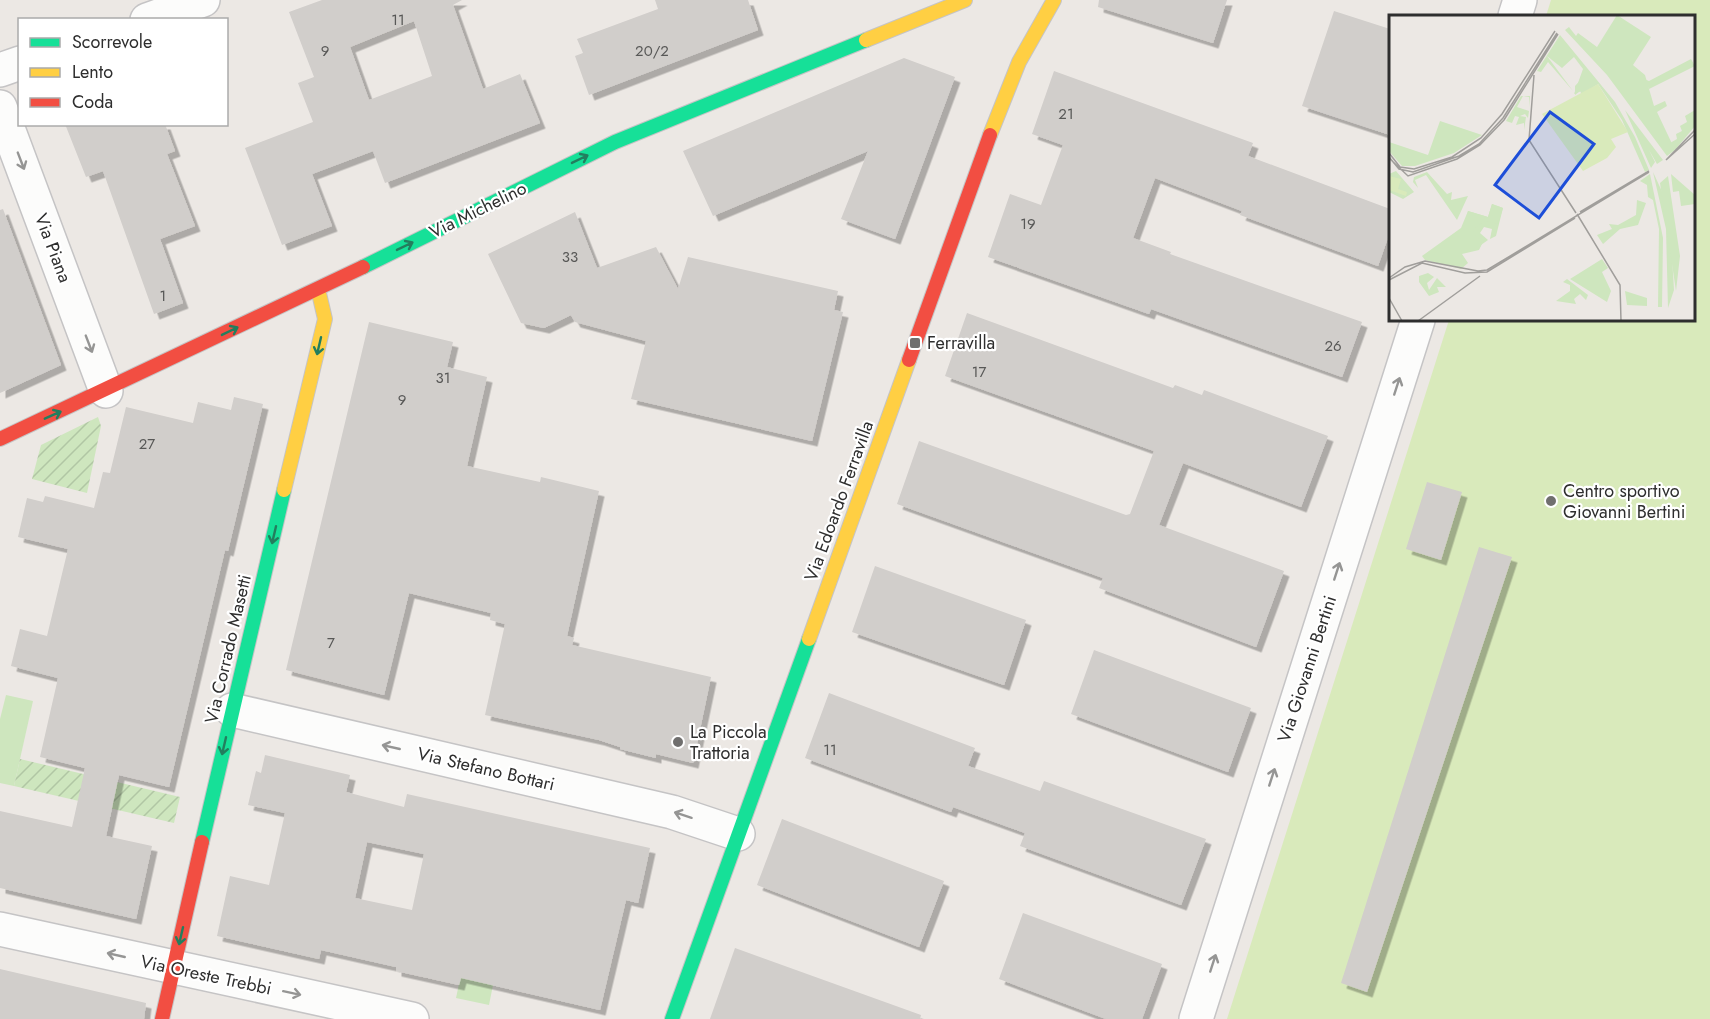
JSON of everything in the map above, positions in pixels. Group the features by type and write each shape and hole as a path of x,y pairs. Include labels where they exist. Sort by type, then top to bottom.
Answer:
{"street":[{"path":"153,18 203,0"},
{"name":"Via Michelino","path":"0,439 318,289 615,142 965,0"},
{"name":"Via Edoardo Ferravilla","path":"672,1019 976,173 1013,77 1051,0"},
{"path":"1515,15 1520,0"},
{"path":"0,70 18,64"},
{"name":"Via Piana","path":"0,106 106,390"},
{"name":"Via Corrado Masetti","path":"162,1019 232,710 325,319 318,289"},
{"name":"Via Giovanni Bertini","path":"1196,1019 1418,321"},
{"name":"Via Stefano Bottari","path":"232,710 672,812 738,834"},
{"name":"Via Oreste Trebbi","path":"0,929 412,1019"}],"green space":[{"name":"Centro sportivo Giovanni Bertini","path":"1551,0 1710,0 1710,1019 1227,1019 1449,321 1695,321 1695,15 1546,15"},
{"path":"98,417 101,426 87,493 32,479 41,445"},
{"path":"6,695 33,701 14,786 0,783 0,719"},
{"path":"20,759 180,797 174,823 14,786"},
{"path":"511,895 489,1005 456,998 473,918"}],"building":[{"path":"322,0 462,0 453,5 483,89 520,74 540,123 385,183 373,151 312,174 332,226 282,245 245,148 313,122 298,83 314,77 289,12","holes":["414,21 432,76 369,100 350,47"]},
{"path":"655,0 748,0 758,30 589,95 575,56 583,53 577,39 658,9"},
{"path":"1099,0 1227,0 1213,43 1098,7"},
{"path":"1334,11 1389,29 1389,135 1302,106"},
{"path":"904,58 955,77 895,239 841,219 868,151 713,216 683,151"},
{"path":"1054,71 1253,143 1248,156 1389,209 1389,235 1378,266 1240,215 1242,211 1155,178 1133,238 1171,252 1170,254 1362,322 1342,377 1151,309 1149,314 988,257 1010,194 1041,205 1063,145 1032,134"},
{"path":"66,126 166,126 175,151 167,154 195,226 160,239 183,303 154,314 103,171 86,177"},
{"path":"3,209 61,365 0,393 0,210"},
{"path":"575,212 597,268 656,247 678,289 688,257 838,291 834,310 843,312 812,441 631,399 646,341 575,322 571,315 544,328 521,323 488,254"},
{"path":"967,313 1173,388 1175,385 1202,395 1204,390 1328,436 1301,507 1183,463 1159,525 1284,571 1256,647 1099,588 1103,578 897,504 919,441 1126,515 1130,514 1154,451 945,376"},
{"path":"369,322 453,342 447,367 487,377 467,466 540,482 541,477 599,491 567,636 574,638 572,645 711,677 693,763 656,754 656,758 620,749 620,747 599,740 485,715 505,624 490,620 491,613 409,593 384,695 286,670"},
{"path":"234,397 263,404 228,551 225,550 169,787 119,775 106,836 152,846 136,919 0,888 0,811 72,827 85,768 40,757 58,678 11,666 20,629 47,636 68,549 18,537 27,498 43,502 45,496 94,508 103,472 110,473 126,407 193,423 198,402 231,410"},
{"path":"1427,482 1462,492 1441,560 1406,549"},
{"path":"1479,547 1512,557 1367,992 1341,983"},
{"path":"875,566 1026,620 1004,685 852,632"},
{"path":"1094,650 1251,708 1228,772 1071,714"},
{"path":"829,693 975,748 968,766 1040,791 1044,781 1206,839 1181,905 1020,846 1025,833 953,807 951,812 805,758"},
{"path":"265,755 350,775 346,792 404,807 407,794 650,848 638,903 626,900 600,1010 461,978 459,985 396,971 396,967 321,950 319,959 217,936 230,876 269,885 285,813 248,805 256,771 261,773","holes":["367,842 424,854 412,910 355,898"]},
{"path":"782,819 944,881 919,947 757,885"},
{"path":"1023,913 1162,964 1142,1019 1106,1019 999,979"},
{"path":"735,948 921,1015 920,1019 710,1019"},
{"path":"0,969 146,1003 144,1019 0,1019"}],"traffic: fast":[{"path":"363,267 615,142 866,40"},
{"path":"202,842 284,490"},
{"path":"672,1019 809,639"}],"traffic: slow":[{"path":"866,40 965,0"},
{"path":"990,135 1019,62 1054,0"},
{"path":"284,490 325,319 318,289"},
{"path":"809,639 909,360"}],"traffic: jam":[{"path":"909,360 990,135"},
{"path":"0,439 363,267"},
{"path":"162,1019 202,842"}],"place":[{"name":"Ferravilla","path":"915,343"},
{"name":"Centro sportivo Giovanni Bertini","path":"1551,501"},
{"name":"La Piccola Trattoria","path":"678,742"}]}
